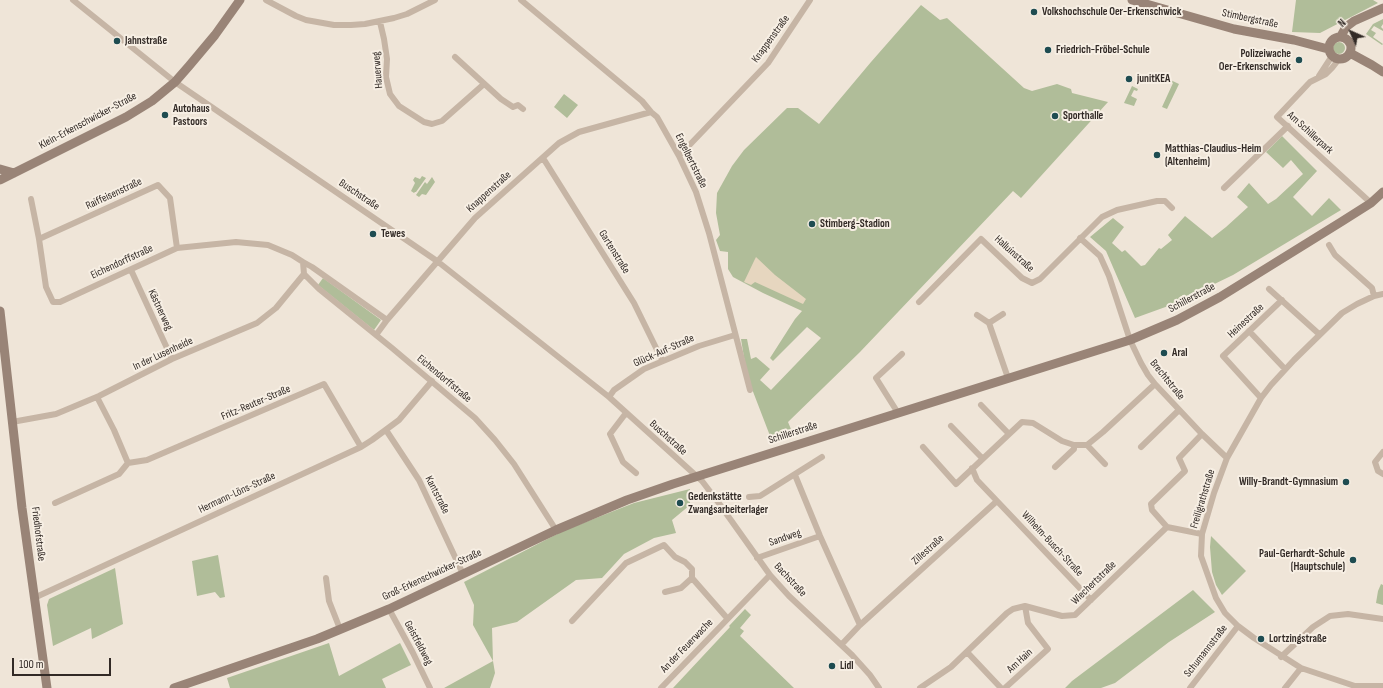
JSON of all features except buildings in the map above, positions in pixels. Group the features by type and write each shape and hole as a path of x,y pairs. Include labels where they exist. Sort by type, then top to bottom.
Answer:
{"main road":[{"name":"Klein-Erkenschwicker-Straße","path":"0,180 126,117 152,101 175,82 215,34 240,0"},
{"name":"Stimbergstraße","path":"1132,0 1234,29 1294,40 1332,52 1345,58 1348,44"},
{"path":"1348,44 1352,31 1369,15 1383,8"},
{"path":"1332,52 1334,38 1348,44 1383,67"},
{"path":"1348,44 1372,65 1383,72"},
{"path":"0,169 14,173"},
{"name":"Schillerstraße","path":"696,477 1130,340 1177,320 1220,297 1298,250 1371,203 1383,192"},
{"name":"Schillerstraße","path":"1371,203 1383,199"},
{"name":"Friedhofstraße","path":"0,311 22,508 47,688"},
{"name":"Groß-Erkenschwicker-Straße","path":"174,688 269,656 340,629 464,574 556,530 627,500 696,477"}],"street":[{"name":"Buschstraße","path":"74,0 175,82 437,260 608,397 696,477"},
{"path":"266,0 296,16 315,22 351,26 380,22 408,14 435,0"},
{"name":"Engelbertstraße","path":"521,0 642,101 657,117 679,156 696,192 709,233 750,390"},
{"name":"Knappenstraße","path":"679,156 768,63 810,0"},
{"name":"Hauerweg","path":"380,22 387,59 386,77 390,94 399,106 424,122 432,124 442,121 484,84"},
{"name":"Am Schillerpark","path":"1332,52 1318,77 1310,82 1277,117 1371,203"},
{"path":"455,57 501,99 513,107 518,105 523,109"},
{"name":"Knappenstraße","path":"376,336 387,320 437,260 475,218 559,143 579,132 651,112"},
{"path":"1224,188 1288,126"},
{"name":"Gartenstraße","path":"542,158 634,303 662,360"},
{"name":"Raiffeisenstraße","path":"39,239 158,185 170,198 177,248"},
{"name":"Eichendorffstraße","path":"31,199 46,287 52,302 60,302 177,248 236,242 268,245 292,255 312,267 387,320"},
{"name":"Halluinstraße","path":"919,302 981,239 1022,278 1032,283 1040,279 1102,217 1117,210 1157,201 1165,202 1172,208"},
{"path":"1080,238 1100,256 1109,276 1130,340"},
{"path":"1329,245 1335,255 1372,288 1374,296"},
{"path":"303,262 304,274"},
{"name":"Kästnerweg","path":"131,270 172,359"},
{"name":"Eichendorffstraße","path":"304,274 319,289 475,418 514,464 556,530"},
{"name":"In der Lusenheide","path":"12,422 56,414 97,397 172,359 257,323 276,308 304,274"},
{"path":"1269,289 1320,334"},
{"name":"Freiligrathstraße","path":"1383,294 1374,296 1342,313 1285,369 1261,398 1227,458 1214,493 1202,534 1201,556 1213,592 1225,613 1238,626 1281,657 1301,668 1355,687 1383,686"},
{"name":"Heinestraße","path":"1261,398 1222,356 1282,300"},
{"path":"989,323 1003,314"},
{"path":"977,315 989,323 1008,378"},
{"path":"1249,331 1285,369"},
{"name":"Glück-Auf-Straße","path":"608,397 631,377 662,360 699,346 735,335"},
{"name":"Brechtstraße","path":"1130,340 1141,363 1155,384 1227,458"},
{"path":"898,413 876,378 902,354"},
{"name":"Hermann-Löns-Straße","path":"34,598 361,447 398,420 432,381"},
{"name":"Fritz-Reuter-Straße","path":"128,463 147,460 324,384 361,447"},
{"path":"923,448 956,484 1022,422 1033,423 1062,441 1074,445 1087,445 1104,432 1155,384"},
{"path":"55,503 119,474 128,463 114,430 97,397"},
{"path":"981,405 1009,434"},
{"name":"Brechtstraße","path":"1141,447 1179,410"},
{"path":"626,413 610,434 623,462 636,473"},
{"path":"951,426 982,458"},
{"name":"Kantstraße","path":"386,430 419,480 464,574"},
{"path":"1202,434 1178,458 1185,471 1151,504 1152,510 1167,527 1202,534"},
{"path":"1055,468 1074,450 1074,445"},
{"path":"1087,445 1105,464"},
{"path":"1383,452 1375,462 1378,471 1383,474"},
{"path":"749,497 760,496 822,457"},
{"path":"972,468 977,480 997,501"},
{"path":"795,475 820,536 860,625"},
{"name":"Bachstraße","path":"696,477 702,481 718,502 770,575 789,596 842,644 870,675 879,688"},
{"name":"Wilhelm-Busch-Straße","path":"997,501 1091,600"},
{"name":"Zillestraße","path":"842,644 860,625 997,501"},
{"name":"Wiechertstraße","path":"1025,606 1062,616 1075,615 1167,527"},
{"name":"Sandweg","path":"757,558 820,536"},
{"name":"An der Feuerwache","path":"572,621 626,562 664,545 675,557 685,562 692,569 692,578 727,618"},
{"name":"An der Feuerwache","path":"661,688 770,575"},
{"path":"326,578 329,601 340,629"},
{"path":"665,592 681,588 692,578"},
{"path":"920,688 951,667 1007,613 1013,609 1025,606"},
{"name":"Am Hain","path":"1005,688 1048,649 1028,623 1025,606"},
{"name":"Geistfeldweg","path":"388,608 413,653 430,688"},
{"path":"1281,657 1313,627 1330,616 1348,614 1383,620"},
{"name":"Schumannstraße","path":"1190,688 1238,626"},
{"path":"967,652 1002,688"},
{"path":"1285,688 1301,668"}],"green space":[{"path":"1296,0 1373,0 1378,3 1320,33 1292,32"},
{"path":"921,5 940,20 947,18 1024,88 1032,91 1057,84 1071,89 1072,93 1108,102 1021,198 1013,191 860,352 788,422 793,434 772,441 747,376 741,339 747,339 751,359 756,357 770,369 760,380 771,390 821,338 807,327 773,361 770,358 795,319 802,311 733,277 728,269 728,252 720,251 716,240 720,235 716,213 717,193 732,166 744,150 787,108 798,108 819,124"},
{"path":"1383,19 1383,24 1381,27 1383,31 1374,26 1371,30 1376,33 1373,37 1383,44 1382,45 1366,34 1373,24"},
{"path":"1339,42 1343,44 1345,48 1343,52 1339,54 1335,52 1333,48 1335,44"},
{"path":"1162,76 1179,84 1167,109 1162,107 1173,83"},
{"path":"1132,86 1138,89 1137,91 1134,90 1131,96 1137,99 1134,106 1124,103"},
{"path":"564,94 578,105 567,118 554,107"},
{"path":"1282,136 1317,171 1293,197 1312,216 1329,198 1341,210 1233,275 1171,305 1135,318 1106,251 1090,237 1113,218 1124,227 1112,243 1122,252 1125,250 1141,266 1145,265 1159,248 1161,249 1172,240 1168,235 1185,216 1212,238 1248,207 1237,197 1249,183 1268,204 1276,199 1303,174 1291,160 1283,168 1266,152"},
{"path":"422,176 426,178 414,193 411,191 415,183 413,180 415,177 420,179"},
{"path":"432,177 435,182 426,195 422,194 419,197 416,195 425,182 427,184"},
{"path":"323,278 381,320 374,330 318,285"},
{"path":"690,489 690,505 672,520 676,533 654,538 624,554 602,578 576,580 517,622 492,628 493,661 473,625 474,605 464,582 563,531 634,503"},
{"path":"1211,536 1246,571 1222,595 1216,585 1212,572 1210,547"},
{"path":"218,555 225,597 220,598 215,592 197,596 192,561"},
{"path":"115,568 123,624 92,639 91,628 53,646 47,605 49,599"},
{"path":"1381,584 1383,585 1383,605 1376,603"},
{"path":"1193,590 1215,612 1169,642 1115,683 1101,688 1065,688 1072,681"},
{"path":"745,609 751,615 740,628 744,631 740,636 794,688 673,688 730,627 729,626"},
{"path":"329,643 339,676 400,643 411,665 382,679 386,688 230,688 227,678"},
{"path":"493,661 495,673 490,688 444,688"}],"shaded area":[{"path":"756,257 775,275 806,299 803,304 755,282 751,285 744,282"}],"place":[{"name":"Volkshochschule Oer-Erkenschwick","path":"1034,12"},
{"name":"Jahnstraße","path":"117,41"},
{"name":"Friedrich-Fröbel-Schule","path":"1048,50"},
{"name":"Polizeiwache Oer-Erkenschwick","path":"1299,60"},
{"name":"junitKEA","path":"1129,79"},
{"name":"Autohaus Pastoors","path":"165,115"},
{"name":"Sporthalle","path":"1055,116"},
{"name":"Matthias-Claudius-Heim (Altenheim)","path":"1157,155"},
{"name":"Stimberg-Stadion","path":"812,224"},
{"name":"Tewes","path":"373,234"},
{"name":"Aral","path":"1164,353"},
{"name":"Willy-Brandt-Gymnasium","path":"1346,482"},
{"name":"Gedenkstätte Zwangsarbeiterlager","path":"680,503"},
{"name":"Paul-Gerhardt-Schule (Hauptschule)","path":"1353,560"},
{"name":"Lortzingstraße","path":"1261,639"},
{"name":"Lidl","path":"832,666"}]}
